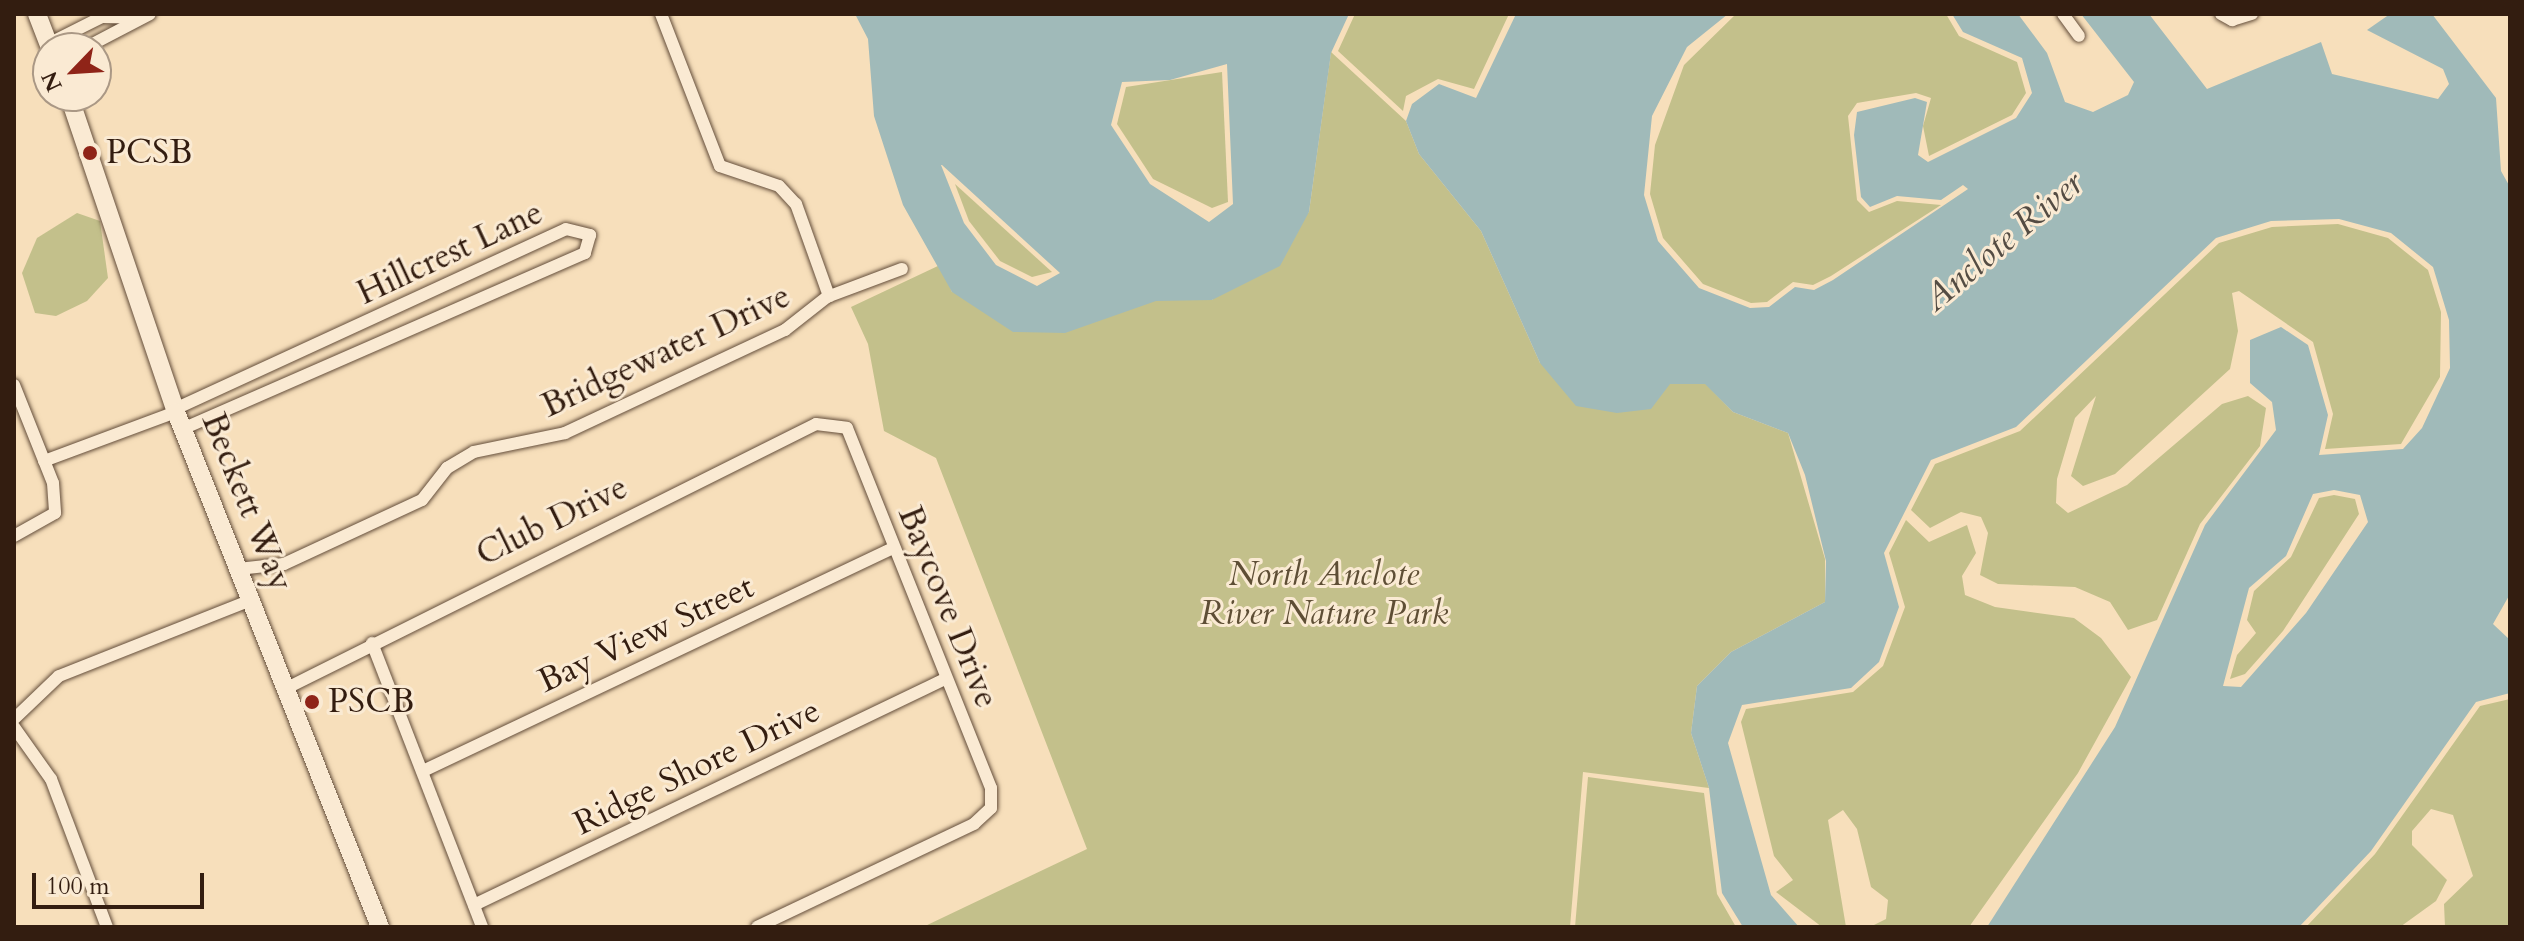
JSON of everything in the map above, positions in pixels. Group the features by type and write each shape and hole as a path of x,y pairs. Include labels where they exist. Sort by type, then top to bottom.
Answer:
{"street":[{"path":"661,14 720,166 779,186 796,204 829,296"},
{"path":"2063,14 2079,36"},
{"path":"2221,14 2232,20 2252,14"},
{"path":"75,32 102,17 146,16"},
{"path":"112,34 146,16"},
{"name":"Beckett Way","path":"74,112 178,417 380,927"},
{"name":"Hillcrest Lane","path":"566,229 590,235 585,253 178,417 566,229"},
{"name":"Bridgewater Drive","path":"238,569 279,566 422,500 447,468 474,452 565,433 785,330 829,296 902,269"},
{"path":"14,385 44,461 55,513 14,536"},
{"path":"44,461 178,417"},
{"name":"Club Drive","path":"287,688 816,424 847,428"},
{"name":"Baycove Drive","path":"757,927 974,824 991,808 991,788 847,428"},
{"name":"Bay View Street","path":"423,771 893,548"},
{"path":"14,719 59,676 251,600"},
{"path":"372,643 482,927"},
{"name":"Ridge Shore Drive","path":"474,905 945,679"},
{"path":"14,727 51,779 107,927"}],"green space":[{"path":"1355,14 1509,14 1474,89 1438,79 1406,96 1403,111 1338,51"},
{"path":"1736,14 1946,14 1959,36 2017,62 2026,93 2012,115 1929,156 1923,126 1931,98 1916,93 1857,103 1848,116 1857,200 1869,212 1897,201 1941,205 1831,276 1813,285 1793,282 1767,302 1751,303 1703,284 1663,238 1650,194 1655,145 1684,65"},
{"name":"North Anclote River Nature Park","path":"1331,52 1406,121 1419,154 1481,231 1540,363 1705,383 1733,412 1788,433 1825,559 1825,602 1731,652 1697,686 1691,733 1709,788 1583,772 1570,927 923,927 1087,849 936,458 884,431 868,344 851,307 940,265 952,292 1124,310 1156,300 1212,300 1309,212"},
{"path":"1222,72 1228,202 1212,208 1153,179 1117,124 1126,87"},
{"path":"955,184 1052,272 1032,277 1000,261 969,221"},
{"path":"77,213 100,221 108,278 87,301 56,316 35,313 22,273 37,238"},
{"path":"2338,224 2388,238 2428,270 2441,312 2440,377 2401,444 2325,449 2333,414 2313,342 2239,291 2232,293 2238,331 2230,369 2115,474 2083,486 2071,476 2096,396 2075,418 2057,479 2056,503 2068,513 2127,485 2222,404 2248,396 2266,408 2260,446 2200,524 2157,620 2128,630 2110,602 2075,587 1998,584 1980,575 1988,533 1981,517 1961,512 1930,528 1911,510 1935,464 2020,431 2219,243 2272,227"},
{"path":"2334,495 2355,499 2359,514 2283,631 2245,674 2230,679 2237,655 2256,633 2247,620 2254,591 2291,557 2319,498"},
{"path":"1906,520 1929,542 1967,525 1976,553 1962,576 1965,595 1995,607 2074,618 2101,638 2131,677 2078,773 1969,927 1870,927 1886,919 1888,900 1871,887 1857,829 1843,810 1828,820 1846,927 1822,927 1776,892 1793,880 1774,856 1741,722 1746,709 1853,692 1883,666 1905,607 1889,553"},
{"path":"2510,699 2510,927 2445,927 2444,904 2473,876 2453,815 2431,809 2412,831 2412,845 2447,880 2436,901 2400,927 2306,927 2375,854 2480,706"},
{"path":"1588,777 1704,793 1717,894 1736,927 1575,927"}],"water":[{"path":"855,14 1349,14 1331,53 1309,212 1280,266 1212,300 1156,301 1065,333 1013,332 952,292 903,205 874,116 868,39","holes":["1227,64 1233,204 1209,222 1150,184 1111,125 1122,82 1170,80","942,165 1060,273 1037,286 996,265 964,223"]},
{"name":"Anclote River","path":"1516,14 1728,14 1687,47 1652,116 1644,195 1658,241 1699,288 1750,308 1769,307 1795,287 1814,290 1833,280 1968,189 1963,185 1941,200 1897,196 1870,207 1861,197 1854,135 1857,112 1915,98 1927,102 1918,155 1928,162 2016,118 2032,93 2022,58 1963,32 1952,14 2018,14 2047,53 2065,102 2093,112 2128,95 2134,82 2081,14 2149,14 2207,89 2321,42 2332,74 2438,99 2449,84 2443,69 2367,30 2390,14 2432,14 2496,98 2501,171 2510,187 2510,594 2493,624 2510,640 2510,693 2476,702 2371,851 2299,927 1987,927 2115,727 2205,525 2276,430 2272,402 2250,383 2250,340 2281,327 2308,345 2328,415 2319,455 2403,449 2422,428 2450,368 2449,320 2433,267 2391,233 2339,219 2271,221 2216,238 2016,427 1931,460 1884,553 1899,607 1879,662 1851,688 1742,705 1728,743 1771,895 1799,927 1743,927 1722,893 1709,788 1691,733 1697,686 1731,652 1825,602 1826,561 1805,475 1788,433 1733,412 1705,384 1670,384 1651,409 1617,413 1576,406 1540,363 1481,231 1419,154 1406,121 1412,104 1439,84 1476,98","holes":["2334,490 2360,495 2368,522 2306,613 2241,687 2223,686 2249,588 2286,556 2313,494"]}],"place":[{"name":"PCSB","path":"90,153"},
{"name":"PSCB","path":"312,702"}]}
